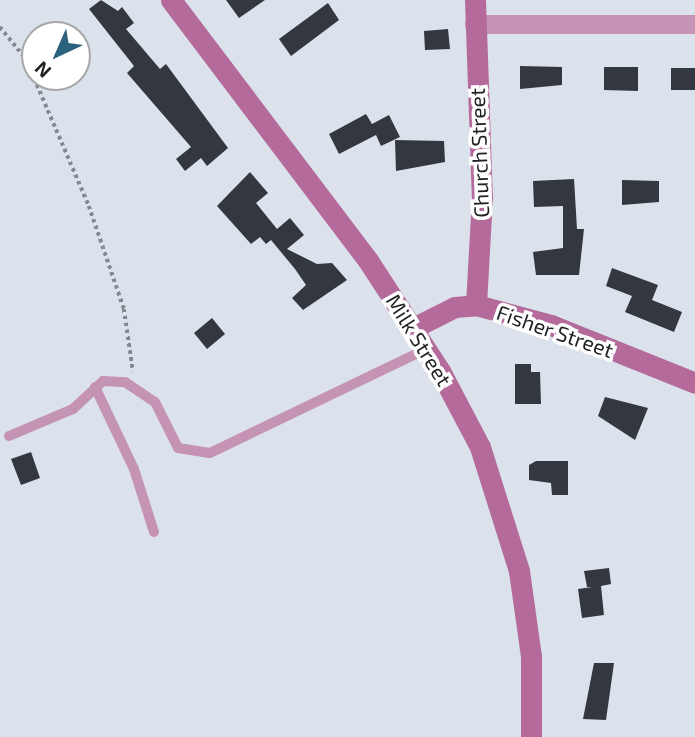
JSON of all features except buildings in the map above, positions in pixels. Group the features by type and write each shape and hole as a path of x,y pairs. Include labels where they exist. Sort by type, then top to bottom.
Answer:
{"main road":[{"name":"Milk Street","path":"172,0 413,328 480,447 508,529 528,624 531,737"},
{"name":"Church Street","path":"474,0 482,197 476,305"},
{"name":"Fisher Street","path":"413,328 455,307 476,305 551,325 695,383"}],"street":[{"path":"474,24 695,24"}],"lane":[{"path":"9,436 73,409 103,381 135,386 155,402 178,448 210,453 426,349"},
{"path":"95,387 134,469 154,532"}],"path":[{"path":"0,27 26,59 89,206 124,309 135,386"}]}
